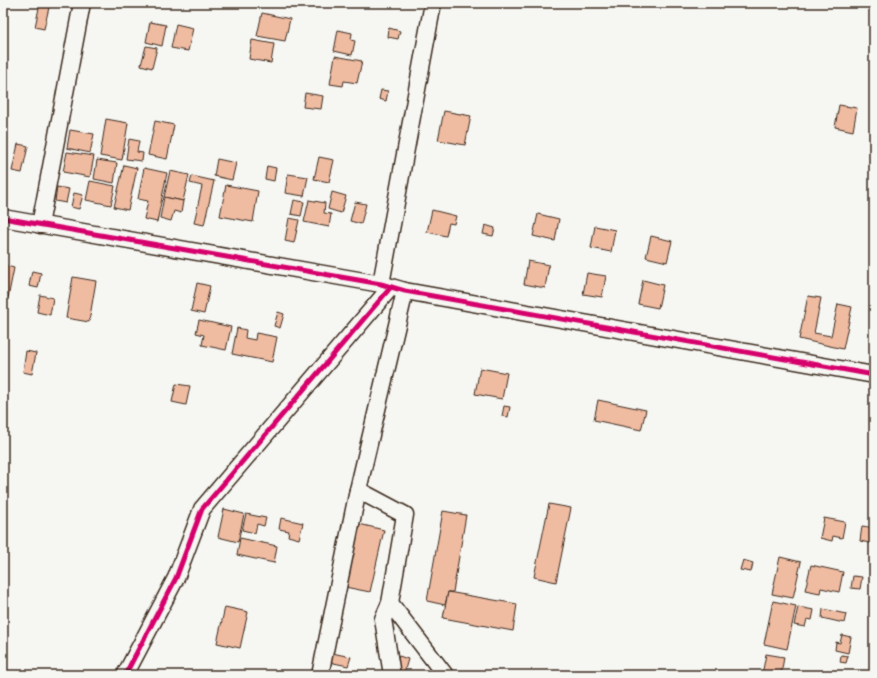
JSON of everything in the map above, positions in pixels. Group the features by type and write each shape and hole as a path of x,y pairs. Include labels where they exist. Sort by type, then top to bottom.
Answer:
{"street":[{"path":"40,225 82,3"},
{"path":"320,675 358,490 392,287 433,3"},
{"path":"3,218 874,375"},
{"path":"125,675 176,578 202,509 392,287"},
{"path":"358,490 405,515 390,603 383,619 392,675"},
{"path":"390,603 445,675"}],"building":[{"path":"40,3 50,3 44,29 35,27"},
{"path":"262,13 290,19 285,41 257,36"},
{"path":"150,22 166,25 162,46 146,42"},
{"path":"176,24 193,28 188,51 171,48"},
{"path":"389,28 400,31 398,39 388,37"},
{"path":"338,30 352,33 351,40 355,41 352,55 334,51"},
{"path":"252,40 274,44 271,63 249,59"},
{"path":"146,46 157,48 152,68 141,65"},
{"path":"335,56 362,61 357,83 344,81 343,86 330,84"},
{"path":"381,90 388,91 386,101 379,99"},
{"path":"305,93 323,96 321,109 303,107"},
{"path":"839,105 857,108 853,131 835,127"},
{"path":"444,111 471,116 465,145 438,140"},
{"path":"106,119 128,123 122,160 100,156"},
{"path":"155,121 174,125 167,159 148,155"},
{"path":"70,130 94,134 90,153 67,148"},
{"path":"129,139 139,141 137,152 143,153 142,161 126,159"},
{"path":"18,144 28,146 22,173 12,171"},
{"path":"67,152 94,156 90,177 63,172"},
{"path":"319,157 334,160 329,182 314,179"},
{"path":"217,159 236,163 232,180 214,176"},
{"path":"97,160 117,163 114,183 94,179"},
{"path":"124,165 137,168 128,210 114,207"},
{"path":"267,166 276,168 274,181 265,179"},
{"path":"144,168 167,173 157,222 144,219 148,201 138,199"},
{"path":"170,171 189,175 183,201 164,197"},
{"path":"288,174 308,177 304,196 285,193"},
{"path":"192,176 214,181 204,225 194,223 202,186 190,183"},
{"path":"90,181 115,186 111,205 86,200"},
{"path":"226,185 258,191 253,222 220,216"},
{"path":"57,187 69,189 66,203 55,201"},
{"path":"332,192 346,196 341,213 328,209"},
{"path":"74,193 83,195 79,209 71,207"},
{"path":"164,197 183,201 181,213 174,211 171,221 160,218"},
{"path":"294,200 304,202 301,216 291,214"},
{"path":"309,200 325,203 324,213 331,214 329,227 304,222"},
{"path":"355,202 366,204 361,224 350,221"},
{"path":"432,210 456,216 454,224 449,223 446,236 427,232"},
{"path":"538,214 559,219 555,241 533,236"},
{"path":"289,218 299,220 294,243 285,241"},
{"path":"485,225 495,228 493,236 483,234"},
{"path":"595,226 615,230 611,252 591,248"},
{"path":"651,236 672,241 667,262 646,257"},
{"path":"528,261 549,265 545,288 524,284"},
{"path":"3,265 14,268 8,298 3,297"},
{"path":"32,271 41,273 38,288 29,286"},
{"path":"587,273 606,276 602,297 583,294"},
{"path":"73,277 96,281 89,322 66,318"},
{"path":"643,280 663,285 658,308 638,304"},
{"path":"197,283 210,286 204,314 191,311"},
{"path":"40,295 53,298 50,315 37,312"},
{"path":"808,296 821,298 814,333 831,336 838,304 852,307 843,349 799,339"},
{"path":"278,312 284,314 280,328 274,326"},
{"path":"199,320 231,327 226,350 202,345 204,335 196,333"},
{"path":"237,328 246,330 245,338 255,340 256,333 277,337 272,362 232,354"},
{"path":"26,351 36,353 32,374 23,372"},
{"path":"480,368 507,373 502,399 475,394"},
{"path":"176,384 190,386 186,405 172,402"},
{"path":"598,400 646,410 641,430 594,420"},
{"path":"504,406 510,407 508,417 502,416"},
{"path":"549,504 571,508 556,582 534,577"},
{"path":"224,509 244,514 238,542 218,537"},
{"path":"443,511 466,515 453,592 448,592 445,605 427,601"},
{"path":"246,514 266,518 264,526 257,524 255,533 242,530"},
{"path":"281,518 303,523 299,539 288,536 289,531 279,529"},
{"path":"824,518 845,522 842,538 833,536 832,541 820,538"},
{"path":"359,524 384,530 370,592 345,587"},
{"path":"862,526 874,528 874,544 860,541"},
{"path":"240,538 277,546 274,563 237,555"},
{"path":"780,557 801,562 793,598 772,594"},
{"path":"743,560 753,563 751,572 740,570"},
{"path":"811,565 843,572 839,592 821,588 820,593 805,590"},
{"path":"853,576 862,577 860,589 851,588"},
{"path":"448,592 517,604 513,631 443,618"},
{"path":"773,601 796,606 787,649 764,644"},
{"path":"225,607 248,612 240,648 217,643"},
{"path":"798,607 814,610 812,620 807,619 805,627 794,625"},
{"path":"823,609 846,614 844,623 822,618"},
{"path":"842,635 851,637 848,653 835,650 836,642 840,643"},
{"path":"332,653 351,657 348,666 329,662"},
{"path":"766,654 784,657 781,675 762,675"},
{"path":"841,655 848,656 846,663 840,662"},
{"path":"399,656 408,659 404,673 395,671"}],"cycle path":[{"path":"3,218 381,284 405,291 874,375"},
{"path":"125,675 176,578 202,509 391,287"}]}
